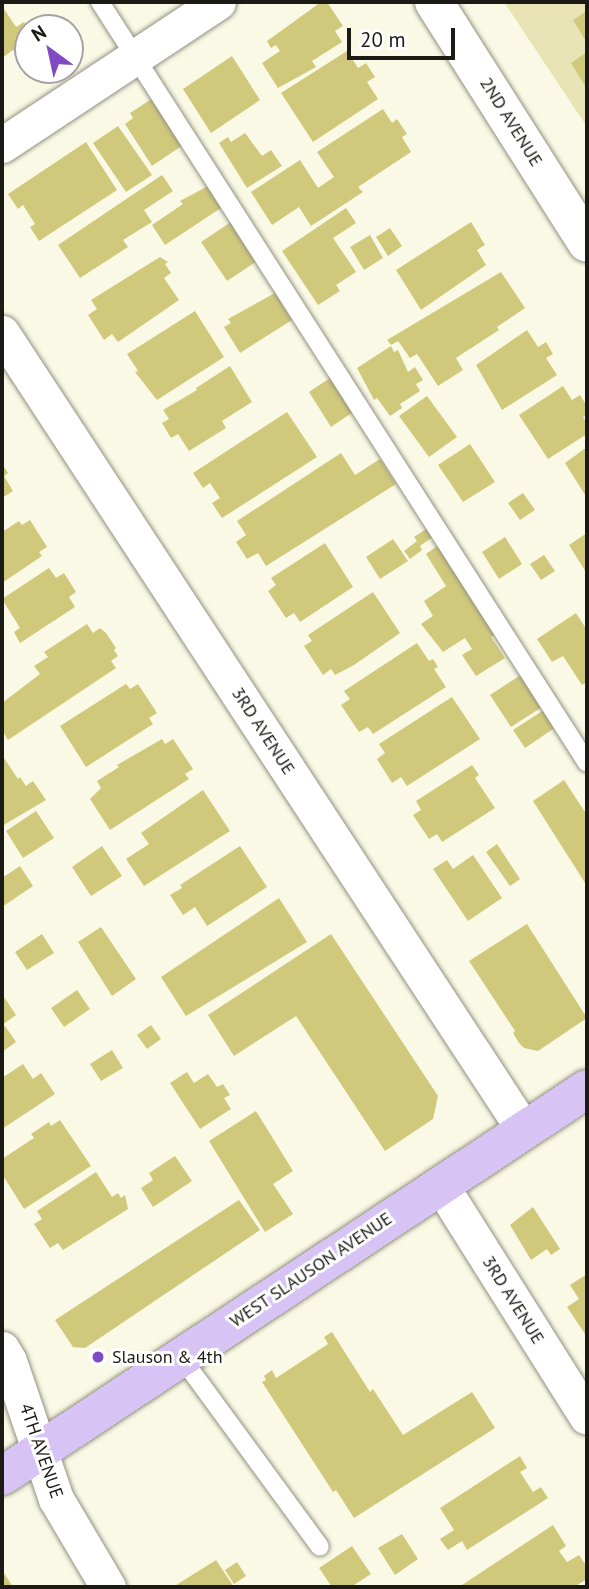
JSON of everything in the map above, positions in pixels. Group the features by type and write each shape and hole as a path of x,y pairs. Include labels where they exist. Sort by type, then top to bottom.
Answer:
{"main road":[{"name":"WEST SLAUSON AVENUE","path":"2,1476 587,1089"}],"street":[{"path":"2,145 218,2"},
{"name":"2ND AVENUE","path":"434,2 587,243"},
{"name":"3RD AVENUE","path":"2,332 524,1130"},
{"name":"3RD AVENUE","path":"440,1184 582,1397"},
{"name":"4TH AVENUE","path":"2,1349 9,1361 56,1499 108,1587"}],"lane":[{"path":"100,2 587,763"},
{"path":"181,1357 320,1547"}],"shaded area":[{"path":"504,2 587,2 587,127"}],"building":[{"path":"321,2 327,2 343,26 335,31 342,42 312,61 316,67 278,88 262,63 280,51 276,45 271,48 267,41"},
{"path":"2,6 14,24 14,52 2,58"},
{"path":"587,11 587,43 573,20"},
{"path":"347,51 358,68 366,63 375,77 367,82 378,99 313,142 281,93"},
{"path":"587,52 587,89 571,63"},
{"path":"232,56 260,100 211,133 183,89"},
{"path":"153,98 183,145 152,166 125,124 133,118 130,113"},
{"path":"383,109 392,123 397,119 407,134 402,137 411,152 358,187 363,192 311,226 299,207 272,225 251,192 300,160 318,188 334,177 317,152"},
{"path":"118,126 152,175 126,192 93,143"},
{"path":"245,133 262,156 271,150 282,166 247,188 219,143 228,137 231,142"},
{"path":"86,142 117,190 39,241 30,227 35,224 23,205 18,209 8,194"},
{"path":"162,175 173,191 144,210 152,222 123,240 128,247 80,278 58,245"},
{"path":"210,185 224,206 165,245 152,225 183,204 180,201"},
{"path":"346,208 356,223 333,238 356,272 336,285 340,291 318,305 282,251"},
{"path":"231,222 257,261 227,281 201,242"},
{"path":"471,222 485,245 477,250 486,265 421,310 396,270"},
{"path":"390,228 402,246 388,256 376,237"},
{"path":"370,235 383,258 364,270 350,247"},
{"path":"160,257 168,262 165,264 171,273 164,278 179,300 118,342 112,334 104,340 88,315 97,309 91,300"},
{"path":"501,272 525,308 497,327 499,330 456,358 463,370 438,386 417,354 410,358 398,341 391,345 387,340"},
{"path":"275,293 292,320 240,353 224,327 231,323 228,319"},
{"path":"195,311 224,357 157,400 135,372 138,371 127,354"},
{"path":"527,330 538,347 546,342 553,354 546,358 557,375 502,410 476,365"},
{"path":"391,346 394,352 398,350 408,372 415,367 423,380 416,384 420,391 400,404 402,408 390,416 377,398 374,400 357,368"},
{"path":"230,366 252,402 222,421 226,428 189,451 178,434 171,438 162,423 169,419 163,410"},
{"path":"333,376 356,410 331,427 309,392"},
{"path":"563,386 572,400 580,395 587,406 587,414 583,417 587,424 587,434 548,459 519,415"},
{"path":"427,396 457,437 429,457 399,416"},
{"path":"287,412 317,457 222,518 212,503 220,498 210,483 203,488 193,473"},
{"path":"470,444 495,482 463,502 438,465"},
{"path":"587,447 587,498 565,463"},
{"path":"341,453 355,475 380,459 396,484 266,566 258,553 247,559 236,542 246,535 237,521"},
{"path":"2,464 8,473 4,476 13,491 2,498"},
{"path":"523,493 535,510 520,520 508,503"},
{"path":"30,520 47,547 39,552 42,556 2,583 2,532 19,521 22,525"},
{"path":"429,527 434,536 420,546 422,550 410,559 404,551 417,541 414,537"},
{"path":"587,533 587,574 569,545"},
{"path":"505,537 522,564 499,579 482,552"},
{"path":"393,539 408,561 380,579 366,557"},
{"path":"444,541 500,632 491,637 505,658 476,676 462,655 472,649 465,638 443,652 421,624 433,616 424,601 446,586 426,554"},
{"path":"325,543 353,587 300,622 294,613 286,618 268,591 276,585 271,578"},
{"path":"544,555 555,571 541,580 530,564"},
{"path":"49,568 56,578 64,573 76,592 69,597 75,607 20,643 14,632 20,628 2,599"},
{"path":"373,592 400,633 354,665 335,675 331,669 323,675 304,646 312,641 308,635"},
{"path":"576,613 587,630 587,682 582,685 563,656 552,662 537,639"},
{"path":"87,624 93,633 100,628 116,648 114,650 118,656 111,661 116,668 8,740 2,730 2,703 40,674 34,666 48,657 44,652"},
{"path":"417,643 429,661 433,659 438,667 434,669 446,687 373,734 368,727 359,732 341,705 350,699 344,691"},
{"path":"524,673 545,705 511,727 490,695"},
{"path":"126,684 130,689 138,684 157,713 149,718 153,724 86,767 60,726"},
{"path":"452,697 480,739 407,786 401,777 392,783 377,759 385,753 379,744"},
{"path":"547,708 559,725 525,748 513,730"},
{"path":"162,739 165,744 173,739 193,769 185,774 189,779 110,830 90,799 101,788 97,781 119,767 117,765"},
{"path":"2,755 18,779 20,777 26,786 33,781 46,800 2,826"},
{"path":"472,765 479,775 475,778 495,808 442,842 437,834 429,839 413,815 421,810 416,801"},
{"path":"564,780 587,815 587,886 533,801"},
{"path":"203,790 230,831 144,886 126,859 149,844 141,833"},
{"path":"36,811 54,838 23,858 6,831"},
{"path":"497,844 520,879 510,886 486,852"},
{"path":"102,846 122,876 91,896 72,867"},
{"path":"240,846 267,887 207,926 195,907 183,915 170,895 182,888 180,885"},
{"path":"473,855 502,898 468,921 433,869 447,860 453,869"},
{"path":"20,866 33,886 2,907 2,878"},
{"path":"279,898 307,942 186,1016 161,977"},
{"path":"527,924 587,1018 538,1051 524,1048 519,1043 513,1033 515,1031 469,961"},
{"path":"101,927 136,979 112,996 78,942"},
{"path":"42,934 54,953 27,970 15,952"},
{"path":"331,934 438,1096 433,1119 385,1151 296,1016 234,1056 208,1015"},
{"path":"77,990 90,1009 64,1027 51,1008"},
{"path":"2,994 16,1015 2,1025"},
{"path":"151,1025 161,1039 147,1049 137,1035"},
{"path":"5,1026 16,1042 2,1052 2,1028"},
{"path":"112,1050 123,1068 101,1081 90,1064"},
{"path":"23,1064 33,1079 41,1073 55,1094 2,1129 2,1078"},
{"path":"187,1072 194,1083 208,1074 217,1087 223,1084 230,1095 224,1098 231,1109 200,1129 170,1083"},
{"path":"256,1111 293,1171 273,1184 293,1214 265,1232 209,1141"},
{"path":"60,1120 91,1166 24,1209 2,1174 2,1159 34,1138 31,1134 49,1122 51,1126"},
{"path":"175,1156 192,1181 153,1207 141,1188 153,1180 149,1173"},
{"path":"96,1172 112,1197 118,1193 121,1198 125,1195 128,1209 63,1250 58,1243 50,1248 34,1224 42,1219 37,1211"},
{"path":"239,1200 260,1230 85,1348 73,1347 55,1320"},
{"path":"533,1207 560,1249 551,1255 547,1249 531,1260 510,1225"},
{"path":"587,1274 587,1337 567,1307 579,1299 570,1285"},
{"path":"332,1332 370,1392 373,1389 403,1435 472,1392 495,1428 354,1518 336,1490 333,1492 262,1382 266,1380 264,1376 272,1370 276,1378 328,1344 324,1337"},
{"path":"520,1456 527,1468 520,1472 533,1492 541,1487 548,1498 467,1550 462,1541 448,1550 440,1539 454,1530 440,1508"},
{"path":"553,1525 566,1546 559,1551 567,1562 579,1555 587,1567 587,1579 574,1587 459,1587"},
{"path":"402,1534 418,1559 395,1575 378,1548"},
{"path":"352,1546 371,1574 351,1587 332,1587 319,1568"},
{"path":"216,1560 234,1587 173,1587"},
{"path":"237,1562 246,1576 234,1584 225,1570"},
{"path":"2,1570 13,1587 2,1587"}],"place":[{"name":"Slauson & 4th","path":"98,1357"}]}
